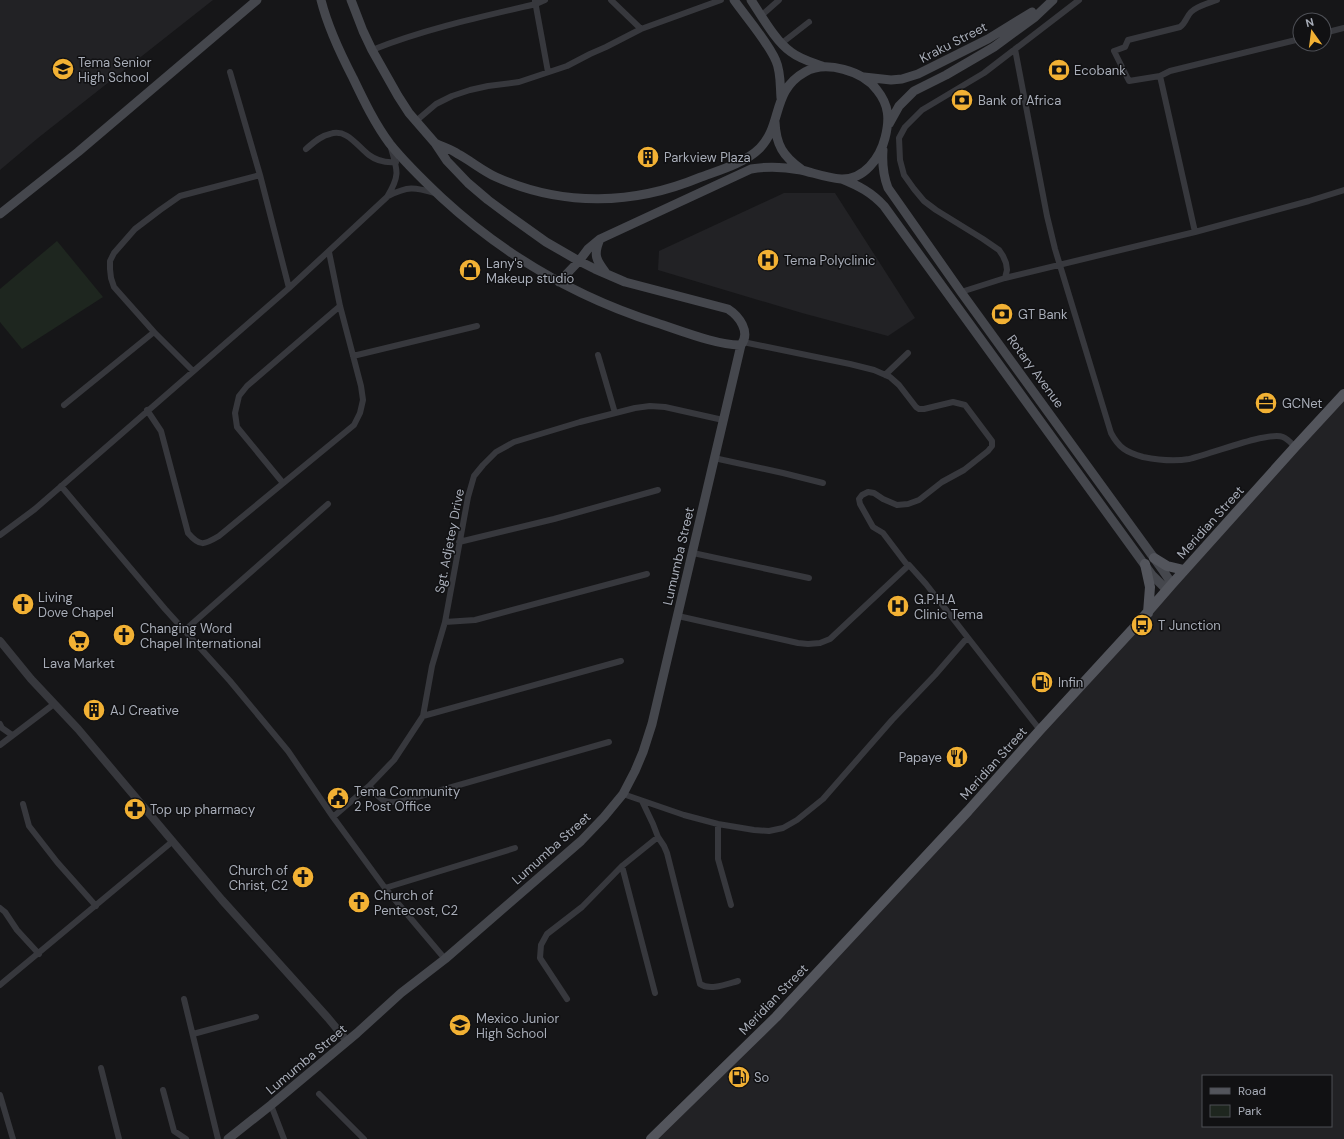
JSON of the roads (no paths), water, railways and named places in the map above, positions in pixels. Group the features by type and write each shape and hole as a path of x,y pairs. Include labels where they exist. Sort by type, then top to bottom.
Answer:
{"main road":[{"path":"0,214 78,152 257,0"},
{"path":"322,0 334,38 345,64 366,104 390,143 406,163 483,234 533,268 586,296 629,314 714,341 732,346 742,344"},
{"path":"324,10 327,0"},
{"name":"Lumumba Street","path":"228,1139 270,1106 401,993 445,959 581,841 623,794 643,752 652,724 744,332 743,325 734,313 728,309 625,282 606,274 579,261 546,242 488,200 468,183 448,161 398,96 372,50 351,0"},
{"path":"734,0 764,41 776,61 780,79 781,98"},
{"path":"559,282 588,249 600,239 751,169 773,167 802,170 842,179 860,173 868,168 876,159 883,148 889,124 888,110 882,95 864,77 834,67 822,66 789,51 751,0"},
{"name":"Kraku Street","path":"864,77 891,80 902,79 918,74 988,39 1050,2"},
{"name":"Kraku Street","path":"889,124 898,106 914,91 946,75 994,47 1035,17 1050,2"},
{"path":"435,143 456,153 494,176 534,191 576,198 617,199 634,197 671,188 694,180 739,161 755,152 761,147 775,121 781,98 788,85 796,77 807,70 822,66"},
{"path":"775,121 776,133 783,153 802,170"},
{"name":"Rotary Avenue","path":"883,148 882,164 884,178 888,188 961,292 1154,558 1169,587"},
{"name":"Rotary Avenue","path":"842,179 867,190 884,206 1155,579 1169,587"},
{"path":"600,239 596,250 596,255 600,266 606,274"},
{"path":"998,362 1008,355"},
{"name":"Meridian Street","path":"650,1139 780,1012 968,811 1344,394"},
{"path":"1154,558 1167,566 1184,570"},
{"path":"1145,564 1150,587 1148,612"}],"street":[{"path":"372,50 401,38 545,0"},
{"path":"611,0 641,30"},
{"path":"416,121 436,104 452,96 488,86 519,82 567,66 641,30 720,0"},
{"path":"762,15 779,0"},
{"path":"1005,278 1007,270 1006,263 999,250 936,210 924,201 914,189 904,175 900,160 899,138 905,127 922,110 984,73 1079,0"},
{"path":"1217,0 1189,13 1184,24 1180,28 1128,40 1125,47 1114,51 1129,81 1160,76 1170,72 1292,41"},
{"path":"535,2 548,72"},
{"path":"782,43 809,22"},
{"path":"1332,31 1344,28"},
{"path":"1015,49 1043,197 1060,265 1110,433 1115,442 1124,450 1149,458 1169,461 1188,459 1252,440 1273,436 1282,437 1288,440 1295,447"},
{"path":"230,72 260,175 289,288"},
{"path":"1160,76 1195,232"},
{"path":"306,149 319,138 330,134 341,133 350,138 369,155 376,159 388,163 396,162"},
{"path":"0,535 33,510 289,288 387,197 397,179 396,162 390,143"},
{"path":"193,371 154,332 114,286 111,278 110,261 114,253 135,229 180,196 260,175"},
{"path":"387,197 410,188 417,188 437,193"},
{"path":"961,292 1005,278 1195,232 1344,190"},
{"path":"147,410 161,431 188,533 194,541 200,543 207,543 218,536 354,425 360,413 363,400 361,386 340,306 329,252"},
{"path":"283,483 237,427 235,413 239,396 247,386 340,306"},
{"path":"353,356 477,326"},
{"path":"64,405 154,332"},
{"path":"742,344 850,364 874,370 890,377 899,385 919,409 953,402 965,404 992,441 992,446 988,451 964,470 942,482 919,500 908,504 897,505 874,493 868,492 862,495 860,504 873,527 883,533 1040,730"},
{"path":"885,375 908,353"},
{"path":"598,355 615,413"},
{"name":"Sgt. Adjetey Drive","path":"333,817 369,786 394,760 423,716 432,666 444,622 468,497 474,476 483,465 496,452 514,442 580,422 650,406 665,407 723,420"},
{"path":"714,458 783,472 823,483"},
{"path":"61,486 288,751 333,817 385,888 445,959"},
{"path":"459,542 554,519 658,490"},
{"path":"185,630 328,504"},
{"path":"693,553 809,578"},
{"path":"678,616 798,643 820,643 830,638 846,625 908,566"},
{"path":"444,622 475,620 647,574"},
{"path":"623,794 684,815 718,824 769,831 783,828 797,820 823,799 892,720 935,675 967,638"},
{"path":"0,641 88,741 227,906 347,1041"},
{"path":"423,716 621,661"},
{"path":"0,745 54,704"},
{"path":"0,724 2,728 12,735"},
{"path":"369,786 382,800 392,803 403,801 609,742"},
{"path":"642,801 654,824 658,837 668,853 700,984 704,987 710,987 738,981"},
{"path":"23,804 29,826 57,862 96,906"},
{"path":"718,824 718,859 730,905"},
{"path":"567,999 540,958 541,945 547,934 582,906 622,866 658,837"},
{"path":"0,985 173,841"},
{"path":"385,888 515,848"},
{"path":"622,866 655,993"},
{"path":"0,908 5,912 17,930 39,954"},
{"path":"184,999 218,1139"},
{"path":"193,1034 256,1017"},
{"path":"101,1068 119,1139"},
{"path":"163,1090 174,1131 186,1139"},
{"path":"0,1094 13,1139"},
{"path":"319,1094 364,1139"},
{"path":"270,1106 284,1139"}],"place":[{"name":"Tema Senior High School","path":"63,69"},
{"name":"Ecobank","path":"1059,70"},
{"name":"Bank of Africa","path":"962,100"},
{"name":"Parkview Plaza","path":"648,157"},
{"name":"Tema Polyclinic","path":"768,260"},
{"name":"Lany's Makeup studio","path":"470,270"},
{"name":"GT Bank","path":"1002,314"},
{"name":"GCNet","path":"1266,403"},
{"name":"Living Dove Chapel","path":"23,604"},
{"name":"G.P.H.A Clinic Tema","path":"898,606"},
{"name":"T Junction","path":"1142,625"},
{"name":"Changing Word Chapel International","path":"124,635"},
{"name":"Lava Market","path":"79,641"},
{"name":"Infin","path":"1042,682"},
{"name":"AJ Creative","path":"94,710"},
{"name":"Papaye","path":"957,757"},
{"name":"Tema Community 2 Post Office","path":"338,798"},
{"name":"Top up pharmacy","path":"135,809"},
{"name":"Church of Christ, C2","path":"303,877"},
{"name":"Church of Pentecost, C2","path":"359,902"},
{"name":"Mexico Junior High School","path":"460,1025"},
{"name":"So","path":"739,1077"}]}
